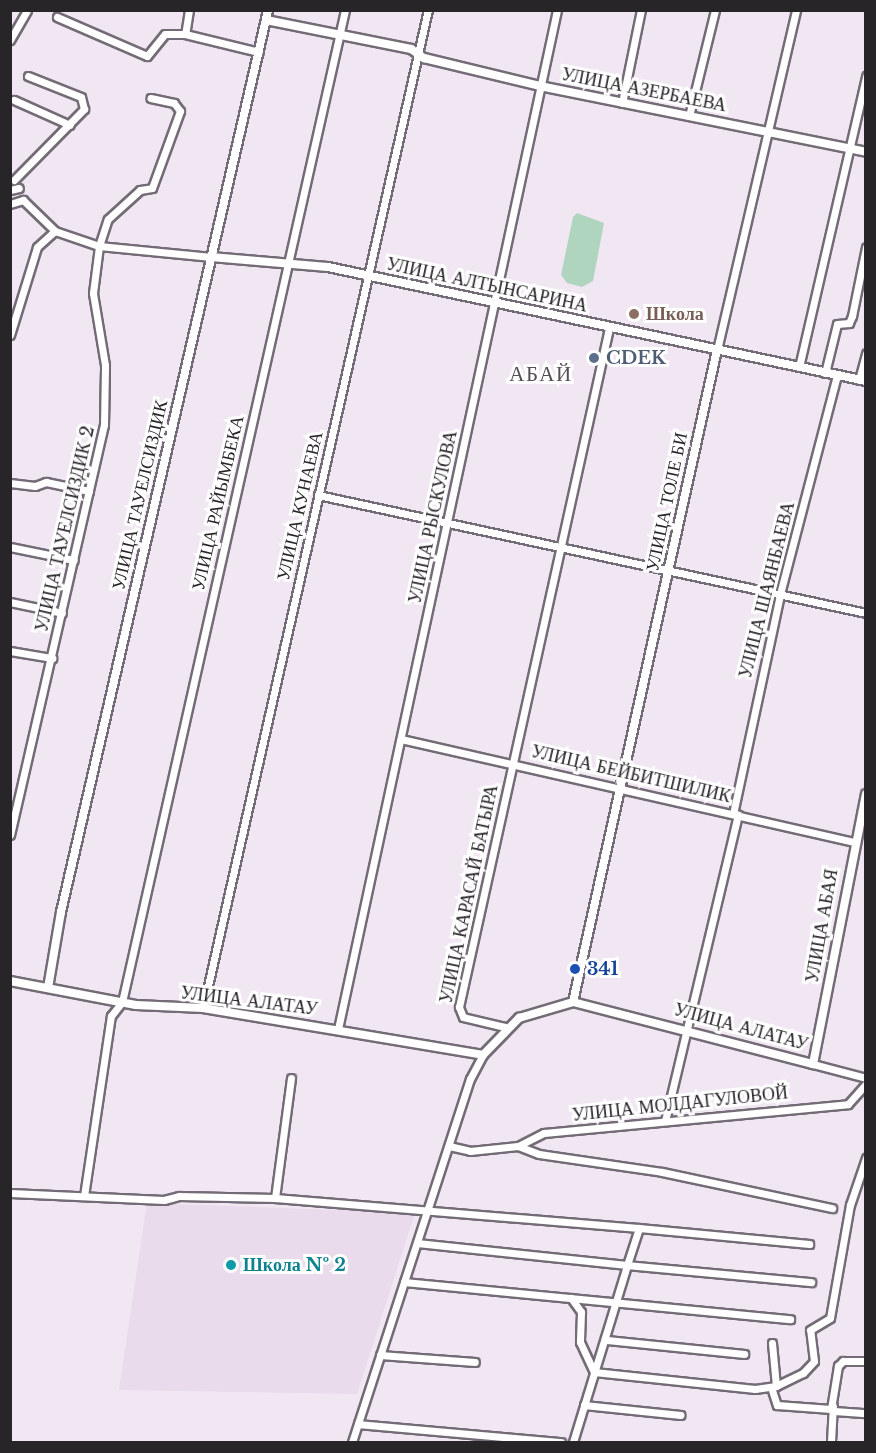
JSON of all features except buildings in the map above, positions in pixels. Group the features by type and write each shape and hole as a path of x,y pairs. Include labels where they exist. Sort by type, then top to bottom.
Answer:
{"street":[{"path":"10,40 27,10"},
{"path":"185,34 189,10"},
{"name":"УЛИЦА РАЙЫМБЕКА","path":"84,1196 111,1016 122,1002 345,10"},
{"name":"УЛИЦА КУНАЕВА","path":"203,1008 428,10"},
{"name":"УЛИЦА РЫСКУЛОВА","path":"338,1029 557,10"},
{"path":"622,103 641,10"},
{"path":"689,116 715,10"},
{"name":"УЛИЦА ТОЛЕ БИ","path":"573,1002 717,350 796,10"},
{"name":"УЛИЦА АЗЕРБАЕВА","path":"267,15 540,86 866,152"},
{"name":"УЛИЦА ТАУЕЛСИЗДИК","path":"48,988 61,912 267,15"},
{"path":"57,16 147,56 165,34 185,34 259,52"},
{"path":"14,180 84,109 81,97 28,76"},
{"path":"799,367 866,76"},
{"name":"УЛИЦА ТАУЕЛСИЗДИК 2","path":"10,836 104,425 105,365 93,292 99,246 108,219 140,190 152,188 180,107 151,98"},
{"path":"14,100 70,125"},
{"path":"10,190 19,188"},
{"path":"10,204 23,200 55,231 37,247 10,335"},
{"name":"УЛИЦА АЛТЫНСАРИНА","path":"55,231 99,246 288,262 369,276 494,305 862,381"},
{"path":"825,373 837,324 849,323 852,316 866,247"},
{"name":"УЛИЦА КАРАСАЙ БАТЫРА","path":"506,1028 459,1014 609,328"},
{"path":"862,381 866,353"},
{"name":"УЛИЦА ШАЯНБАЕВА","path":"665,1121 735,814 780,594 837,375"},
{"path":"10,483 46,482 89,491"},
{"path":"318,495 559,549 669,570 866,613"},
{"path":"10,547 74,560"},
{"path":"10,602 62,613"},
{"path":"10,651 52,658"},
{"name":"УЛИЦА БЕЙБИТШИЛИК","path":"401,740 513,761 854,842"},
{"name":"УЛИЦА АБАЯ","path":"813,1064 854,842 862,828 866,794"},
{"name":"УЛИЦА АЛАТАУ","path":"10,981 122,1002 203,1008 483,1055"},
{"name":"УЛИЦА АЛАТАУ","path":"506,1028 519,1018 573,1002 686,1029 866,1078"},
{"path":"352,1443 470,1079 483,1055 506,1028"},
{"path":"275,1198 291,1078"},
{"path":"863,1092 866,1084"},
{"name":"УЛИЦА МОЛДАГУЛОВОЙ","path":"518,1146 544,1133 848,1104 863,1092"},
{"path":"449,1146 470,1151 518,1146 539,1154 662,1172 832,1208"},
{"path":"594,1372 773,1387 803,1373 814,1361 811,1326 830,1318 844,1258 850,1205 866,1158"},
{"path":"10,1193 275,1198 429,1207 809,1244"},
{"path":"573,1443 594,1372 607,1340 615,1302 639,1228"},
{"path":"417,1243 811,1282"},
{"path":"404,1282 790,1319"},
{"path":"571,1298 581,1312 580,1342 594,1372"},
{"path":"607,1340 744,1354"},
{"path":"772,1343 773,1387 777,1405 866,1413"},
{"path":"380,1355 475,1362"},
{"path":"831,1443 838,1366 843,1361 866,1361"},
{"path":"584,1405 680,1415"},
{"path":"358,1424 561,1443"}],"shaded area":[{"path":"147,1203 415,1213 357,1394 119,1390"}],"green space":[{"path":"577,213 604,223 593,281 582,287 567,283 561,275 573,217"}],"place":[{"name":"Школа","path":"634,314"},
{"name":"CDEK","path":"594,358"},
{"name":"341","path":"575,969"},
{"name":"Школа № 2","path":"231,1265"}],"district":[{"name":"АБАЙ","path":"541,374"}]}
